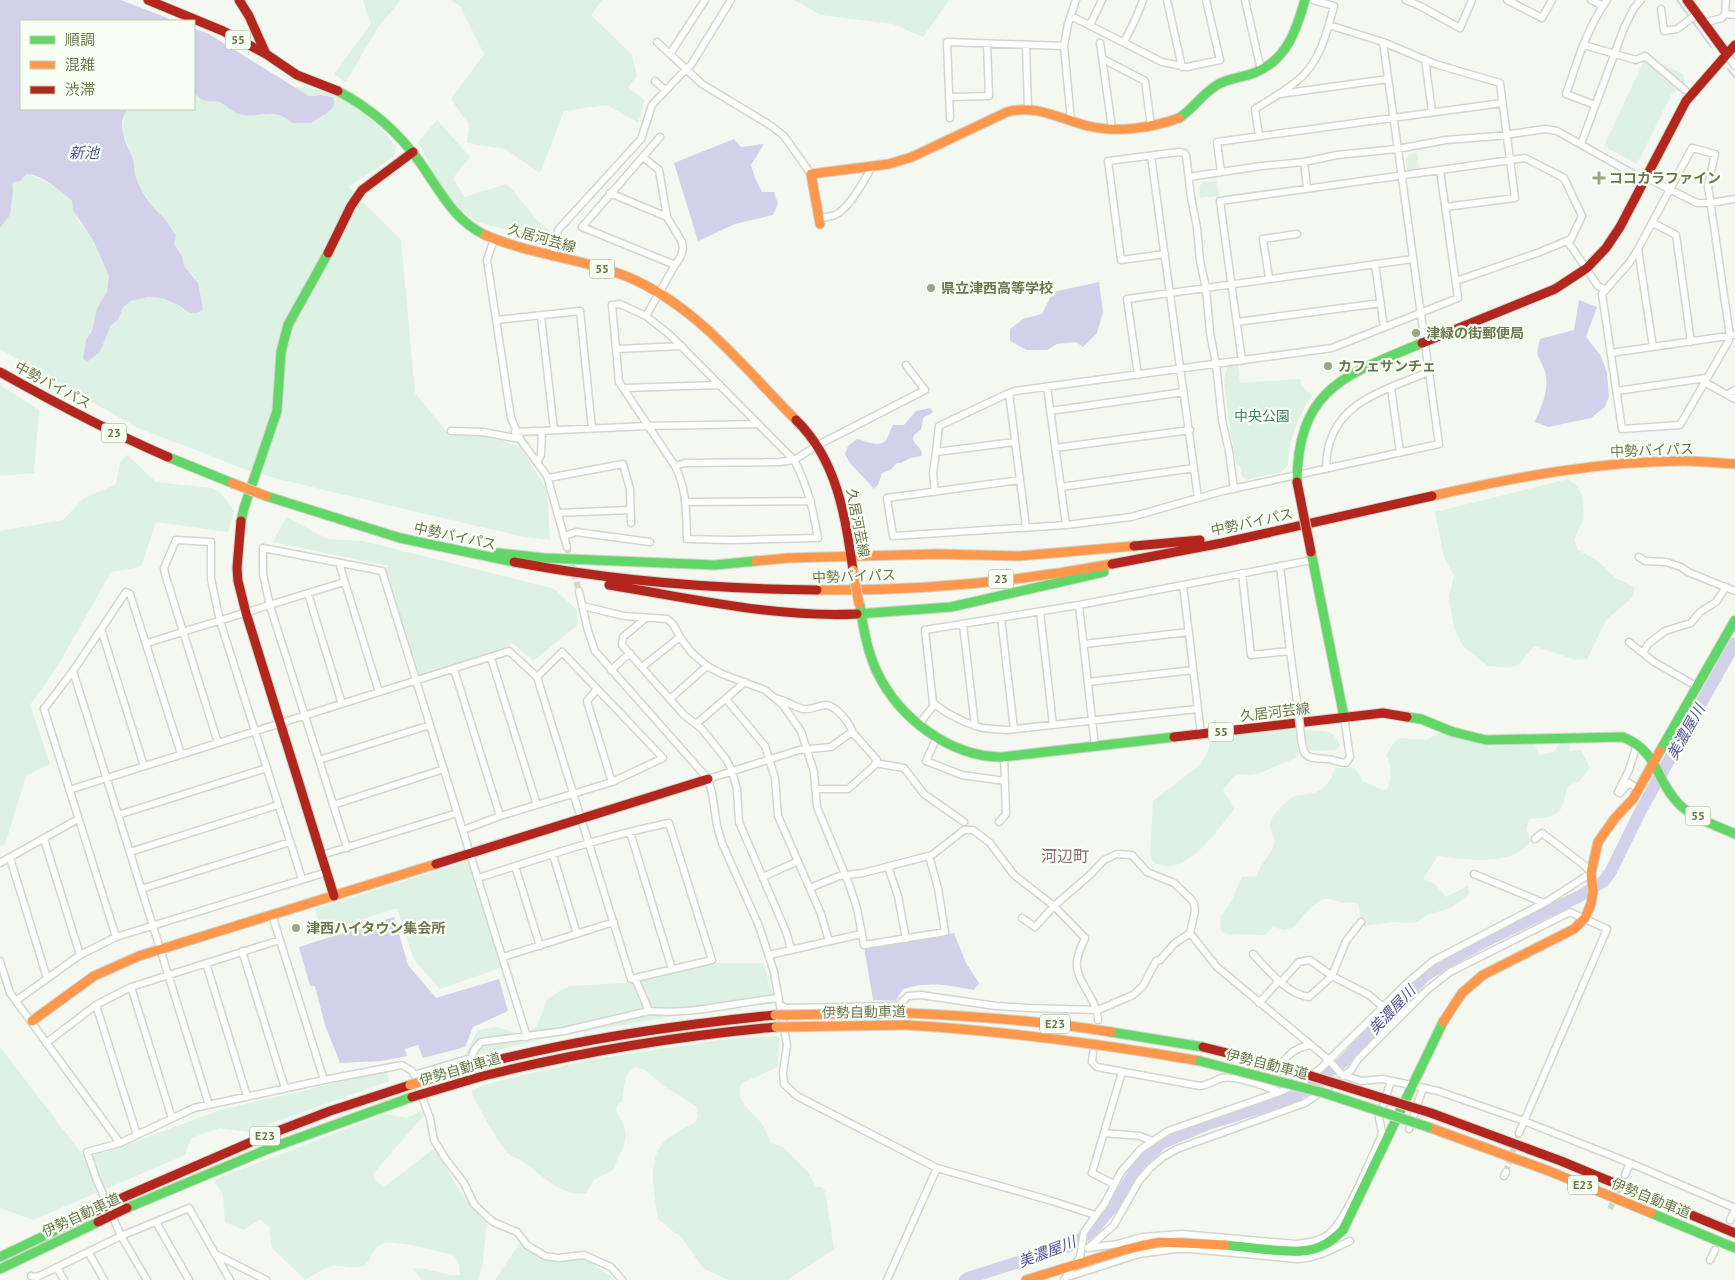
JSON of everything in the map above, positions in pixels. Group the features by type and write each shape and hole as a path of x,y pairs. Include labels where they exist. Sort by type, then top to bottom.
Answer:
{"main road":[{"name":"久居河芸線","path":"148,0 171,4 266,54 301,76 325,85 365,108 391,130 412,152 444,199 456,214 472,228 494,238 553,257 617,273 642,282 683,308 700,322 818,444 837,488 860,609 880,679 897,702 918,724 948,743 970,751 998,757 1374,714 1402,715 1421,719 1453,732 1486,740 1615,737 1630,740 1637,744"},
{"path":"239,0 249,16 266,54"},
{"path":"819,221 811,174 872,167 912,157 1007,111 1028,108 1049,112 1092,127 1112,128 1151,125 1180,117 1219,84 1261,70 1277,60 1291,43 1305,0"},
{"path":"1687,0 1696,15 1726,53"},
{"path":"1344,718 1297,479 1298,447 1312,410 1328,390 1355,371 1555,288 1587,268 1606,248 1620,226 1686,101 1735,44"},
{"path":"334,896 246,613 237,568 240,527 244,508 276,411 281,352 288,325 319,271 351,206 362,190 412,152"},
{"name":"中勢バイパス","path":"0,372 52,401 138,444 232,483 336,520 452,550 587,575 699,587 813,591 924,587 1042,575 1202,546 1513,478 1620,464 1686,461 1735,464"},
{"path":"851,557 938,554 1002,556 1046,554 1116,546 1187,542 1285,524 1325,519"},
{"path":"860,609 952,606 1148,564 1186,554 1202,546"},
{"name":"23","path":"452,550 465,549 544,558 690,565 715,565 826,556 851,557"},
{"name":"23","path":"452,550 490,564 537,574 783,613 832,615 860,609"},
{"path":"1026,1280 1159,1242 1184,1242 1296,1251 1313,1250 1334,1239 1350,1218 1412,1085 1453,1003 1472,983 1490,971 1574,929 1585,918 1591,904 1593,891 1591,876 1598,842 1656,764 1696,686 1735,620"},
{"name":"55","path":"1637,744 1644,748 1656,764 1676,801 1688,811 1735,834"},
{"path":"32,1021 94,976 160,950 708,779"},
{"name":"伊勢自動車道","path":"0,1257 160,1180 265,1136 330,1111 478,1065 572,1043 715,1020 848,1012 969,1016 1064,1025 1203,1047 1279,1066 1431,1113 1561,1161 1735,1233"},
{"name":"伊勢自動車道","path":"0,1269 127,1208 272,1147 334,1123 483,1076 582,1053 716,1032 776,1027 906,1025 968,1028 1129,1048 1200,1061 1324,1093 1391,1114 1549,1171 1735,1248"}],"street":[{"path":"670,54 705,0"},
{"path":"553,257 558,230 641,139 652,105 691,65 731,0"},
{"path":"1071,120 1064,46 1068,24 1076,0"},
{"path":"1090,24 1102,0"},
{"path":"1124,42 1143,0"},
{"path":"1167,0 1182,66"},
{"path":"1071,16 1162,62 1187,67 1220,60 1206,0"},
{"path":"1245,0 1261,70"},
{"path":"1259,136 1255,109 1299,80 1312,66 1323,44 1334,6 1313,0"},
{"path":"1406,0 1460,28 1472,0"},
{"path":"1507,0 1542,18 1552,0"},
{"path":"1591,0 1605,3 1584,44 1566,94 1595,105"},
{"path":"1581,144 1628,18 1641,0"},
{"path":"1704,23 1722,18 1725,14 1726,0"},
{"path":"1661,9 1664,31 1677,29 1696,15"},
{"path":"1725,14 1735,15"},
{"path":"1329,25 1383,42 1425,59 1500,84 1515,198 1445,207"},
{"path":"657,42 702,84 770,125 784,136 811,174"},
{"path":"950,118 947,42 1064,46"},
{"path":"1020,480 887,498 892,536 1066,525 1131,517 1234,489 1297,479 1326,469 1439,444 1383,42"},
{"path":"1100,43 1112,128"},
{"path":"950,97 989,96 987,44"},
{"path":"1584,44 1636,60 1644,56 1685,90"},
{"path":"1026,46 1028,108"},
{"path":"1726,53 1735,66"},
{"path":"1103,59 1145,81 1151,125"},
{"path":"1425,59 1432,112"},
{"path":"1280,94 1388,79"},
{"path":"655,81 665,90"},
{"path":"1221,172 1217,142 1502,103"},
{"path":"1189,177 1398,149 1446,140 1551,129 1697,203 1735,200"},
{"path":"660,137 582,227 675,265"},
{"path":"1692,148 1715,154 1708,180 1710,203 1732,335 1680,425 1622,429 1602,294 1630,262 1692,148"},
{"path":"1165,254 1121,260 1108,161 1184,153 1186,155 1200,261 1206,288 1208,323 1216,364 1222,420 1229,451 1234,489"},
{"path":"1151,156 1198,498"},
{"path":"643,157 659,170 667,217 682,242 683,248 681,256 646,316"},
{"path":"1242,361 1220,200 1525,158 1564,178 1582,216 1568,242 1456,282"},
{"path":"1304,162 1307,188"},
{"path":"819,221 840,212 872,167"},
{"path":"935,492 933,474 939,426 1009,393 1332,348 1458,298 1440,170"},
{"path":"610,193 667,217"},
{"path":"1653,222 1676,235 1691,342"},
{"path":"1269,278 1263,239 1297,234"},
{"path":"494,238 487,260 511,418 515,432 548,478 566,547"},
{"path":"1568,242 1598,286 1606,290"},
{"path":"1638,249 1653,347"},
{"path":"1138,375 1128,299 1413,259"},
{"path":"1376,264 1384,328"},
{"path":"1237,322 1381,303"},
{"path":"620,304 646,316 682,346 794,460 806,485 811,501 818,538 687,539 686,502 683,485 675,466 619,382 612,305 620,304"},
{"path":"497,320 580,311 592,428"},
{"path":"541,316 554,430"},
{"path":"1611,353 1732,335"},
{"path":"617,349 682,346"},
{"path":"675,466 685,463 780,462 794,460 818,444 925,390 906,364"},
{"path":"1326,469 1330,440 1337,425 1346,413 1362,401 1428,372"},
{"path":"1617,391 1705,380 1735,399"},
{"path":"624,388 720,385"},
{"path":"1047,387 1066,525"},
{"path":"1392,388 1400,452"},
{"path":"1728,394 1735,390"},
{"path":"1050,411 1184,392"},
{"path":"1009,393 1026,527"},
{"path":"515,432 648,426 758,424"},
{"path":"1055,448 1190,430"},
{"path":"537,462 541,455 542,431"},
{"path":"451,432 483,432 520,439"},
{"path":"936,452 1015,442"},
{"path":"548,478 623,464 630,483 631,523"},
{"path":"1061,487 1194,468"},
{"path":"686,502 811,501"},
{"path":"557,513 630,510"},
{"path":"564,536 576,532 650,542"},
{"path":"218,742 164,574 164,568 176,540 211,542 211,579 220,621 302,879"},
{"path":"347,848 270,606 263,574 263,548 382,571 527,1036"},
{"path":"1198,709 1014,729 995,730 975,726 954,718 933,703 926,630 1079,605 1280,566 1311,556"},
{"path":"1639,556 1645,560 1666,562 1681,567 1688,572 1735,591"},
{"path":"339,564 379,692"},
{"path":"1280,566 1302,749 1308,756 1316,760 1326,759 1346,763 1350,757 1344,718"},
{"path":"1242,573 1251,655 1290,652"},
{"path":"147,644 344,582"},
{"path":"1183,585 1201,734"},
{"path":"1643,653 1648,644 1665,631 1691,623 1700,612 1716,602 1726,587"},
{"path":"579,591 588,631 595,651 708,779 722,843 759,926 769,955 787,1045 783,1072 784,1084 797,1096 937,1168 1052,1201 1095,1216"},
{"path":"116,937 44,708 73,671 126,592 130,594 182,754"},
{"path":"308,594 342,704"},
{"path":"1079,605 1095,746"},
{"path":"583,606 624,616 667,619 673,624 691,652 707,666 722,674 765,690 776,699 799,727 814,772 817,807 846,876 857,908 864,945 945,932 938,888 929,856"},
{"path":"1040,612 1053,725"},
{"path":"646,618 623,637 622,645 684,715 701,728 726,759 732,771 737,789 739,822 787,934 791,950"},
{"path":"1001,618 1014,729"},
{"path":"963,624 975,726"},
{"path":"101,629 144,766"},
{"path":"1084,644 1189,632"},
{"path":"642,667 680,637"},
{"path":"1629,642 1654,662 1696,686"},
{"path":"69,790 510,651 537,677 590,843 631,979 712,960 669,823 590,843 478,878"},
{"path":"463,830 500,816 612,782 663,758 562,652 537,677"},
{"path":"611,670 630,653"},
{"path":"491,658 537,805"},
{"path":"670,699 707,666"},
{"path":"454,669 500,816"},
{"path":"1088,682 1193,670"},
{"path":"73,671 209,1105"},
{"path":"696,724 745,682"},
{"path":"597,689 587,701 612,782"},
{"path":"726,699 765,746 775,778 777,812 821,914 829,941"},
{"path":"776,699 802,709 830,706 852,728 853,734 877,760 848,790 815,789"},
{"path":"918,724 935,704"},
{"path":"318,760 430,725"},
{"path":"708,779 799,750 831,746 849,734 853,734"},
{"path":"937,737 926,761 962,775 1005,781"},
{"path":"1637,744 1629,770 1618,792 1620,793 1629,783 1638,790"},
{"path":"999,822 1006,814 1004,756"},
{"path":"875,764 904,768 924,794 964,822"},
{"path":"118,814 267,768"},
{"path":"333,804 444,770"},
{"path":"130,852 278,805"},
{"path":"322,856 458,813"},
{"path":"0,863 78,819"},
{"path":"810,888 839,876 888,867 932,855 964,830 973,830 990,843 1014,874 1054,906 1085,938 1077,961 1077,971 1098,1010 1098,1020"},
{"path":"630,832 672,969"},
{"path":"1085,1248 1084,1232 1105,1203 1114,1184 1131,1160 1152,1141 1194,1121 1280,1092 1304,1081 1330,1062 1407,983 1433,961 1544,903 1591,876 1584,865 1542,833 1535,839"},
{"path":"44,839 80,955"},
{"path":"142,889 290,842"},
{"path":"553,854 577,934"},
{"path":"414,1075 471,1058 481,1042 564,1031 649,1011 698,1010 779,1002 786,1008 898,1006 908,996 921,995 1012,1007 1098,1010 1133,995 1143,986 1156,961 1160,960 1174,944 1190,933 1195,911 1191,900 1174,883 1147,872 1137,859 1128,854 1112,855 1104,860 1091,874 1054,906 1035,927 1022,918"},
{"path":"10,858 47,978"},
{"path":"762,877 798,861"},
{"path":"514,866 540,946"},
{"path":"888,867 898,896 906,939"},
{"path":"16,1000 80,955 116,937 327,872"},
{"path":"1474,874 1544,903"},
{"path":"1066,1277 1085,1248 1114,1226 1139,1181 1163,1157 1177,1149 1314,1098 1351,1070 1358,1060 1427,990 1450,972 1570,912 1607,929 1519,1133"},
{"path":"272,915 324,1080"},
{"path":"503,957 614,922"},
{"path":"1254,954 1280,981 1301,996 1309,997 1332,976 1346,941 1361,922"},
{"path":"1190,933 1217,968 1311,1045 1343,1075 1361,1081 1379,1079 1412,1085 1524,1121 1630,1163 1735,1209 1730,1220"},
{"path":"769,955 861,934"},
{"path":"46,1043 96,1006 131,987 280,940"},
{"path":"242,952 285,1088"},
{"path":"1259,1003 1298,962 1310,960 1332,976 1369,994 1383,1007"},
{"path":"0,961 3,979 10,993 120,1143"},
{"path":"206,963 247,1096"},
{"path":"635,978 649,1011"},
{"path":"131,987 172,1118"},
{"path":"96,1006 137,1135"},
{"path":"1271,1088 1278,1069 1286,1056 1301,1047 1311,1045"},
{"path":"1093,1053 1092,1062 1097,1067 1200,1086 1208,1085 1222,1078 1231,1077 1280,1092"},
{"path":"147,1280 121,1236 87,1152 120,1143 194,1108 402,1065 412,1071 414,1075 430,1118 434,1140 464,1183 474,1204 481,1211 493,1222 517,1232 527,1245 545,1256 558,1258 584,1255 611,1267 622,1280"},
{"path":"1114,1184 1092,1173 1122,1072"},
{"path":"1085,1248 1097,1248 1142,1237 1182,1234 1296,1244 1308,1244 1324,1237 1338,1225 1381,1137 1382,1132 1379,1118 1391,1081"},
{"path":"1409,1129 1423,1088"},
{"path":"1104,1132 1140,1136 1152,1141"},
{"path":"1625,1175 1630,1163"},
{"path":"888,1280 937,1168"},
{"path":"31,1276 37,1277 121,1236 189,1208 230,1280"},
{"path":"156,1222 189,1280"},
{"path":"1066,1277 1120,1259 1154,1251 1190,1248 1310,1258 1321,1255 1350,1241"},
{"path":"1710,1260 1715,1250"},
{"path":"89,1253 104,1280"},
{"path":"215,1254 266,1280"},
{"path":"57,1268 64,1280"}],"green space":[{"path":"363,0 401,0 378,27 346,82 334,74 371,24"},
{"path":"451,0 602,0 591,15 632,55 637,76 628,87 645,100 638,122 606,105 564,111 540,173 505,149 467,143 469,125 451,99 484,54 460,6"},
{"path":"794,0 949,0 923,37 893,24 821,15"},
{"path":"1646,56 1683,74 1685,83 1671,95 1637,164 1604,146"},
{"path":"296,88 325,91 346,100 374,120 396,147 394,157 348,187 401,240 415,393 450,436 490,435 521,448 547,490 550,540 519,536 247,470 136,427 0,349 0,228 10,215 12,183 20,181 26,174 30,174 62,190 72,201 78,220 94,242 109,276 107,292 97,308 92,331 86,340 83,359 100,352 111,325 118,320 123,307 131,301 148,297 162,298 178,305 184,311 195,278 184,266 182,256 174,244 176,235 141,189 134,172 134,160 122,132 125,112 128,110 195,110 195,94 203,100 220,102 231,111 257,115 271,113 286,117 292,123 311,123 319,116 327,113 333,97 309,96"},
{"path":"437,120 470,157 453,178 465,197 506,184 536,219 553,234 552,239 547,240 477,222 456,206 435,176 418,142"},
{"path":"1417,153 1419,169 1411,171 1407,168 1406,159 1409,154"},
{"path":"1217,181 1219,197 1200,198 1199,187 1203,182"},
{"name":"中央公園","path":"1238,364 1240,383 1300,379 1301,386 1312,395 1295,428 1290,446 1288,465 1281,472 1247,480 1242,476 1240,466 1236,464 1224,379 1228,365"},
{"path":"0,385 39,410 34,473 0,476"},
{"path":"127,455 156,482 212,488 221,493 234,511 228,532 156,522 141,567 111,572 57,667 30,705 50,764 26,776 5,845 0,846 0,531 63,520 83,499 116,484 120,462"},
{"path":"1568,479 1577,486 1582,495 1584,518 1574,540 1578,550 1598,561 1615,578 1635,587 1632,598 1606,620 1587,659 1576,660 1534,646 1520,663 1510,668 1488,666 1463,646 1454,628 1449,596 1454,576 1444,557 1435,512"},
{"path":"286,517 328,539 362,541 554,589 576,609 578,625 533,661 515,645 510,643 510,647 423,675 418,674 385,569 388,566 273,542"},
{"path":"1288,729 1325,731 1334,735 1340,745 1336,750 1315,751 1299,746 1298,757 1260,773 1234,776 1223,790 1234,809 1204,846 1185,861 1175,865 1158,865 1154,862 1150,856 1153,801 1201,764 1209,748 1210,738"},
{"path":"1440,732 1489,747 1534,743 1539,755 1554,752 1560,742 1569,742 1570,751 1581,750 1590,768 1579,782 1569,785 1561,809 1557,813 1549,817 1529,819 1526,830 1532,840 1520,851 1491,860 1438,856 1423,879 1435,884 1446,897 1468,886 1469,894 1451,908 1430,914 1414,923 1392,922 1365,926 1361,923 1357,903 1328,899 1314,905 1304,914 1295,927 1284,930 1273,927 1265,935 1227,934 1222,932 1220,927 1221,916 1231,902 1242,877 1257,876 1274,846 1275,841 1270,826 1271,821 1285,803 1295,796 1310,794 1323,788 1332,777 1335,768 1355,768 1363,781 1383,790 1388,788 1390,771 1386,755 1395,741 1400,738 1426,740"},
{"path":"465,862 470,864 503,967 440,989 414,960 397,908 322,932 315,909"},
{"path":"715,963 763,963 776,1004 739,1005 542,1039 463,1059 478,1030 496,1027 517,1033 528,1032 537,1026 547,1000 570,986 624,983"},
{"path":"779,1036 778,1067 742,1083 740,1095 742,1101 762,1124 771,1143 783,1147 808,1172 816,1187 822,1187 825,1191 834,1249 787,1280 728,1280 703,1268 680,1235 658,1219 653,1170 658,1151 669,1137 696,1122 698,1117 696,1106 662,1085 645,1070 635,1067 628,1073 622,1102 617,1105 616,1110 626,1134 624,1146 613,1170 594,1180 586,1193 577,1194 560,1188 522,1161 510,1155 493,1132 471,1091 486,1084 589,1060 727,1039"},
{"path":"0,1047 85,1158 121,1147 220,1110 387,1071 389,1081 247,1132 220,1128 191,1138 185,1155 33,1220 0,1208"},
{"path":"424,1110 426,1113 373,1174 375,1180 384,1187 435,1148 459,1190 487,1222 482,1269 477,1280 422,1280 413,1269 418,1268 460,1275 459,1264 454,1255 406,1244 388,1243 379,1246 362,1266 354,1268 332,1266 305,1280 272,1248 269,1227 260,1219 244,1230 225,1222 223,1194 214,1180 385,1114 407,1118"},
{"path":"519,1244 522,1244 538,1255 578,1257 589,1261 615,1280 495,1280"}],"water":[{"name":"新池","path":"0,0 121,0 172,20 20,20 20,110 128,110 122,120 122,127 134,161 136,178 148,200 176,235 174,244 182,256 184,266 198,283 203,309 198,313 190,313 162,298 148,297 131,301 123,307 118,320 111,325 100,352 88,361 83,359 86,340 92,331 97,308 107,292 109,276 94,242 73,210 72,201 44,180 26,174 20,181 12,183 10,215 0,228"},
{"path":"195,28 209,34 309,96 333,97 334,102 331,110 311,123 292,123 278,115 239,114 219,102 202,99 195,94"},
{"path":"734,139 741,147 764,144 751,165 762,192 774,192 778,204 773,215 735,224 698,241 674,163"},
{"path":"1099,282 1103,312 1097,333 1083,347 1076,342 1057,344 1047,350 1027,350 1010,341 1010,329 1023,319 1042,314 1053,292"},
{"path":"1579,300 1597,307 1586,337 1601,356 1607,373 1609,396 1605,407 1591,418 1548,427 1535,422 1544,398 1546,385 1545,372 1538,357 1538,345 1540,339 1574,330"},
{"path":"930,408 933,411 932,413 924,417 920,431 913,437 914,442 921,450 922,456 897,463 890,470 882,473 878,485 874,489 850,463 845,454 848,446 857,439 872,443 883,442 893,425 904,425 916,411"},
{"path":"394,917 408,965 436,998 499,979 508,1011 473,1027 465,1047 423,1058 418,1045 405,1049 407,1056 381,1061 340,1063 325,1025 315,986 310,986 299,947"},
{"path":"954,933 966,963 979,983 974,990 930,984 903,989 896,1001 873,1000 864,947"}],"waterway":[{"path":"1677,0 1711,47"},
{"path":"1728,69 1735,78"},
{"name":"美濃屋川","path":"965,1280 1072,1245 1092,1231 1115,1204 1139,1164 1162,1143 1208,1124 1295,1097 1342,1063 1425,976 1494,937 1580,896 1604,881 1611,871 1641,810 1735,643"}],"tunnel":[{"path":"567,547 579,591"},
{"path":"1506,1172 1519,1133"},
{"path":"1610,1209 1625,1175"}],"traffic: fast":[{"path":"1179,118 1217,85 1254,73 1275,60 1294,33 1305,0"},
{"path":"338,91 383,121 411,150 455,212 474,229 485,235"},
{"path":"241,521 277,411 281,352 288,325 328,253"},
{"path":"1297,482 1300,450 1306,425 1317,405 1331,389 1349,376 1422,343"},
{"path":"168,457 232,483"},
{"path":"266,496 400,538 514,562"},
{"path":"1311,552 1344,717"},
{"path":"498,553 544,558 715,565 756,561"},
{"path":"857,614 951,607 1104,572"},
{"path":"860,605 868,648 877,672 887,689 899,705 928,732 964,750 1002,757 1174,737"},
{"path":"1660,751 1735,620"},
{"path":"1407,717 1421,719 1453,732 1486,740 1623,737 1635,743 1650,758 1670,794 1684,809 1735,834"},
{"path":"1225,1245 1283,1251 1306,1251 1326,1244 1343,1230 1443,1022"},
{"path":"1111,1032 1203,1047"},
{"path":"1200,1061 1324,1093 1428,1127"},
{"path":"127,1208 268,1149 412,1097"},
{"path":"0,1257 94,1212"},
{"path":"1651,1213 1735,1248"},
{"path":"0,1269 98,1222"}],"traffic: slow":[{"path":"820,224 811,174 889,164 912,157 1007,112 1018,110 1038,111 1088,126 1111,129 1146,127 1179,118"},
{"path":"485,235 502,242 593,265 628,277 653,289 698,321 796,420"},
{"path":"1432,496 1558,471 1590,467 1685,461 1735,464"},
{"path":"232,483 266,496"},
{"path":"756,561 788,558 938,554 1019,556 1134,546"},
{"path":"817,590 891,589 965,584 1039,576 1112,564"},
{"path":"853,570 859,604"},
{"path":"1443,1022 1462,993 1483,975 1574,929 1585,918 1591,904 1593,891 1591,873 1598,842 1615,818 1633,799 1660,751"},
{"path":"32,1021 94,976 139,956 436,864"},
{"path":"906,1013 1009,1019 1111,1032"},
{"path":"775,1015 906,1013"},
{"path":"906,1025 1053,1039 1200,1061"},
{"path":"776,1027 906,1025"},
{"path":"410,1085 478,1065"},
{"path":"1428,1127 1549,1171 1651,1213"},
{"path":"1026,1280 1124,1250 1159,1242 1225,1245"}],"traffic: jam":[{"path":"148,0 223,31 266,54 297,75 338,91"},
{"path":"239,0 249,16 266,54"},
{"path":"1687,0 1726,53"},
{"path":"1422,343 1555,289 1587,268 1606,248 1620,227 1686,101 1735,45"},
{"path":"328,253 351,206 362,190 413,152"},
{"path":"0,372 83,417 168,457"},
{"path":"796,420 821,453 837,489 853,570"},
{"path":"1297,482 1311,552"},
{"path":"1112,564 1222,543 1432,496"},
{"path":"241,521 237,568 238,581 246,613 334,896"},
{"path":"1134,546 1200,540"},
{"path":"514,562 552,569 665,583 817,590"},
{"path":"609,585 764,610 795,613 857,614"},
{"path":"1174,737 1383,713 1407,717"},
{"path":"436,864 708,779"},
{"path":"478,1065 589,1040 700,1023 775,1015"},
{"path":"483,1076 556,1059 629,1046 702,1035 776,1027"},
{"path":"1203,1047 1279,1066 1431,1113"},
{"path":"412,1097 483,1076"},
{"path":"124,1197 265,1136 330,1111 410,1085"},
{"path":"1431,1113 1561,1161 1735,1233"},
{"path":"94,1212 124,1197"},
{"path":"98,1222 127,1208"}],"place":[{"name":"ココカラファイン","path":"1599,178"},
{"name":"県立津西高等学校","path":"931,288"},
{"name":"津緑の街郵便局","path":"1416,333"},
{"name":"カフェサンチェ","path":"1328,366"},
{"name":"津西ハイタウン集会所","path":"296,928"}],"district":[{"name":"河辺町","path":"1065,856"}]}
